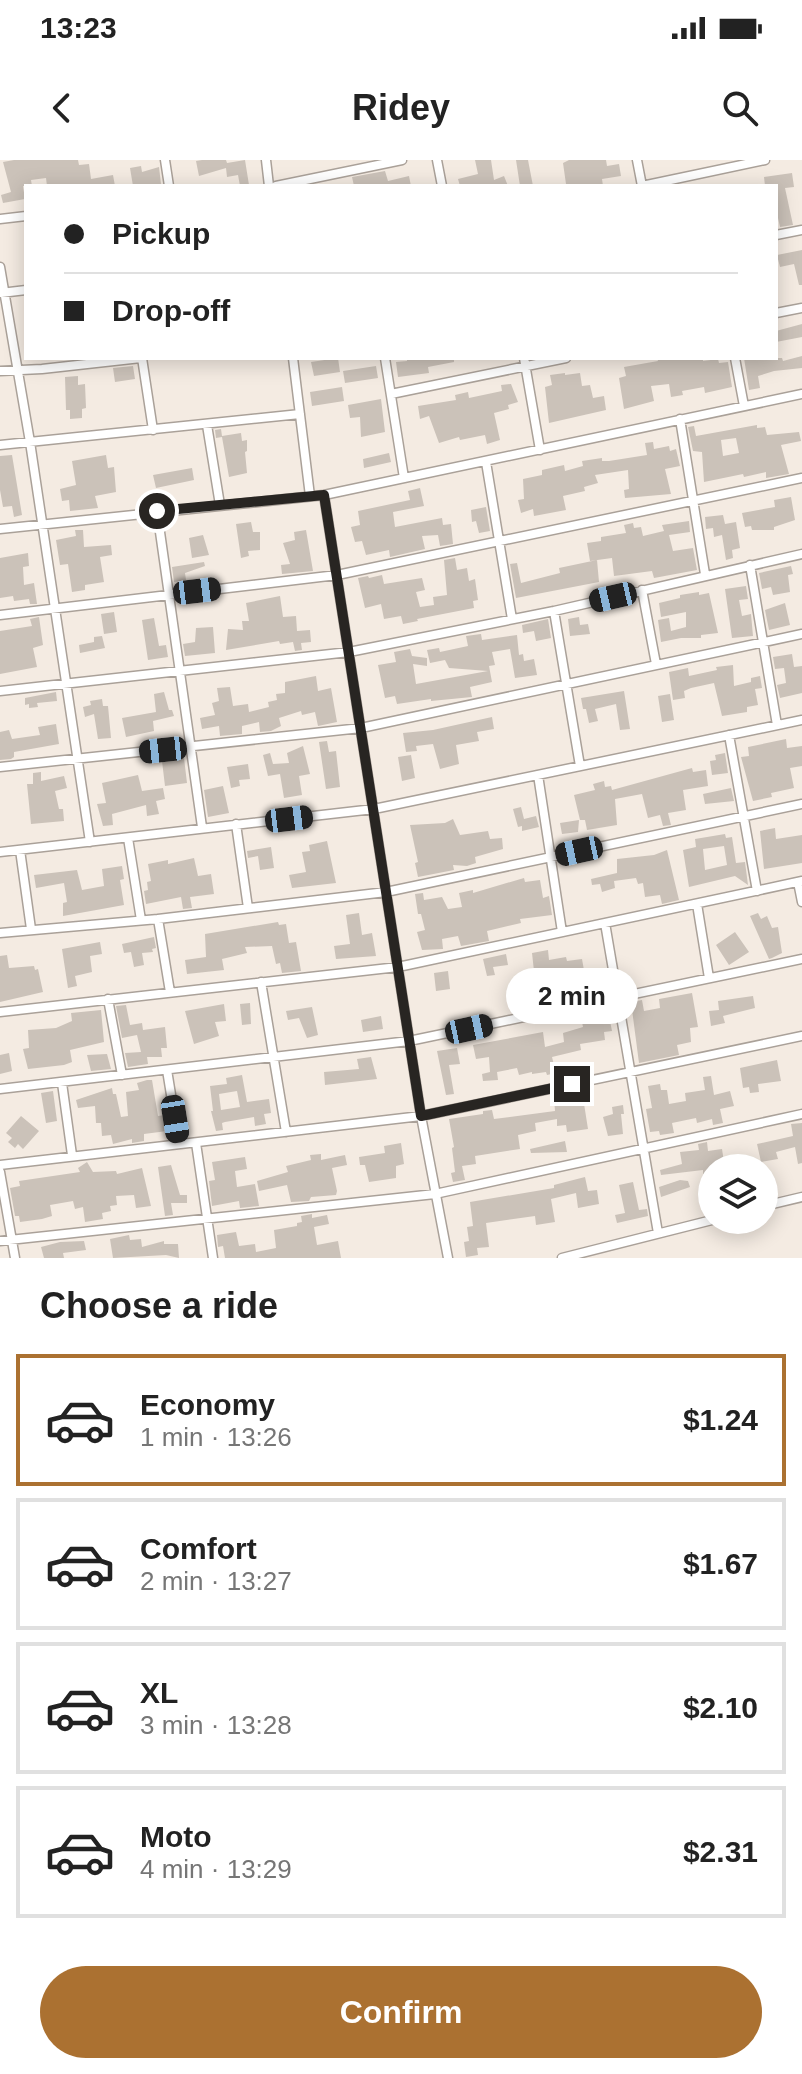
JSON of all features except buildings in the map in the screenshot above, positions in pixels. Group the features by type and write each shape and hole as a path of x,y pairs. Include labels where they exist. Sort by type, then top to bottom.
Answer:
{"street":[{"path":"165,160 169,184"},
{"path":"266,160 269,184"},
{"path":"286,184 402,160"},
{"path":"437,160 442,184"},
{"path":"637,160 642,184"},
{"path":"656,184 765,160"},
{"path":"0,219 24,216"},
{"path":"778,235 802,230"},
{"path":"0,267 2,293 30,442 90,842"},
{"path":"2,293 24,290"},
{"path":"778,313 802,308"},
{"path":"0,371 124,360"},
{"path":"142,360 153,430"},
{"path":"293,360 310,496"},
{"path":"385,360 404,478"},
{"path":"391,394 525,362 546,360"},
{"path":"735,360 744,406"},
{"path":"525,362 540,450"},
{"path":"0,529 324,495 802,394"},
{"path":"0,445 300,414"},
{"path":"680,419 705,574"},
{"path":"207,425 220,505"},
{"path":"486,462 512,619"},
{"path":"0,615 337,575 802,478"},
{"path":"324,495 421,1116 448,1258"},
{"path":"157,511 202,827"},
{"path":"0,691 349,652 554,611 802,554"},
{"path":"750,565 777,725"},
{"path":"642,590 656,664"},
{"path":"554,611 580,766"},
{"path":"0,767 361,728 802,634"},
{"path":"0,852 374,809 802,720"},
{"path":"729,735 757,891"},
{"path":"538,775 562,932"},
{"path":"0,933 158,919 386,892 802,804"},
{"path":"236,824 248,908"},
{"path":"128,838 141,920"},
{"path":"20,850 31,929"},
{"path":"0,1012 398,967 800,882 802,902"},
{"path":"697,904 709,978"},
{"path":"158,919 170,992"},
{"path":"605,923 658,1233"},
{"path":"0,1089 409,1041 802,959"},
{"path":"261,982 286,1132"},
{"path":"108,999 122,1075"},
{"path":"0,1165 421,1116 802,1036"},
{"path":"167,1070 179,1144"},
{"path":"62,1083 72,1155"},
{"path":"0,1241 435,1194 802,1114"},
{"path":"196,1143 213,1258"},
{"path":"0,1172 15,1258"},
{"path":"778,1203 802,1197"},
{"path":"562,1258 698,1223"}],"route":[{"path":"157,511 324,495 421,1116 572,1084"}]}
